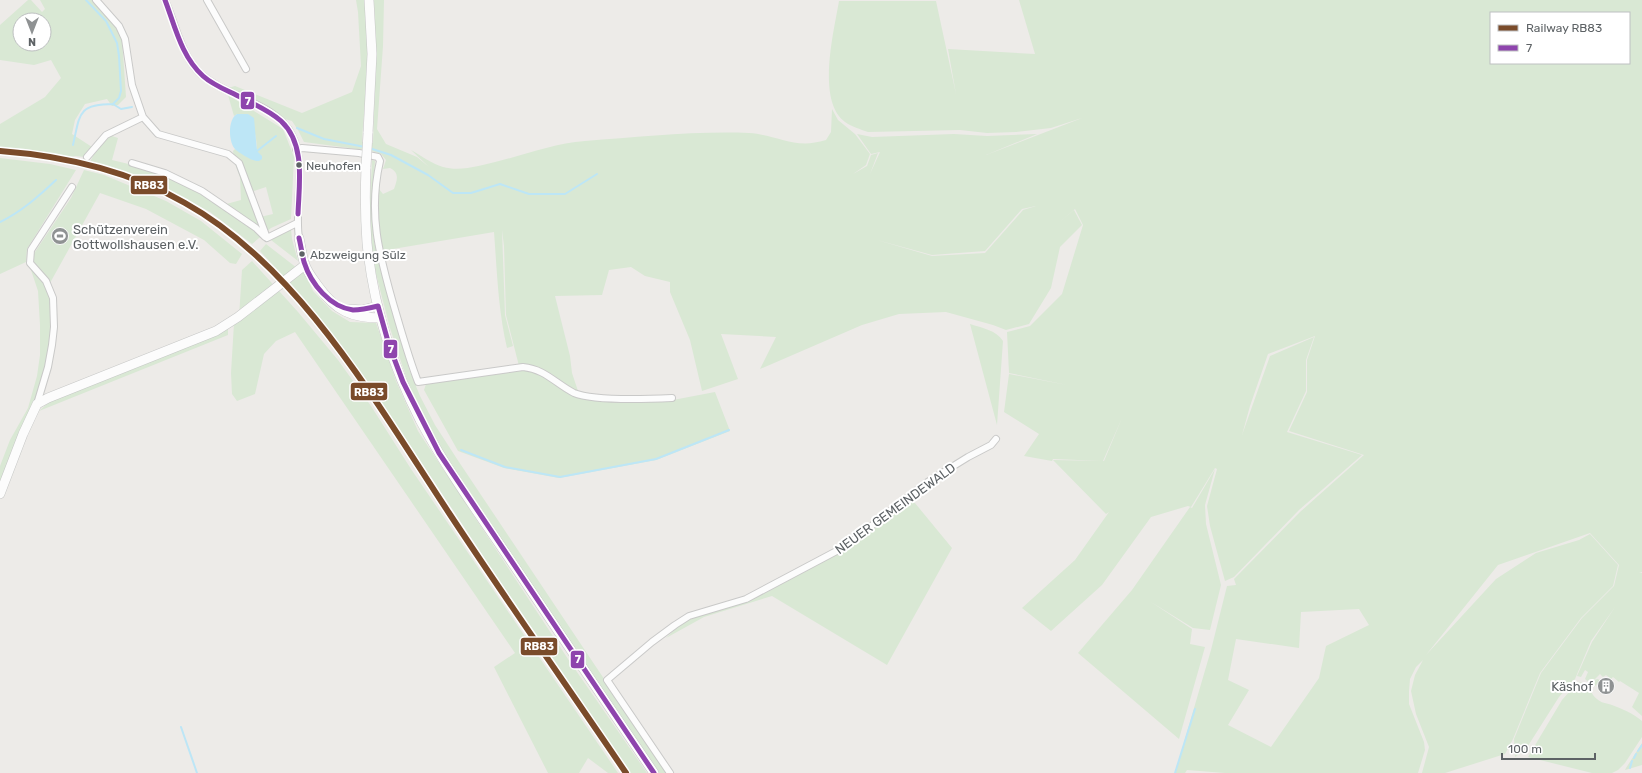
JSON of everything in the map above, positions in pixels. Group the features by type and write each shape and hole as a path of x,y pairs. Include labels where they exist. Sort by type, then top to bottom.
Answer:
{"main road":[{"path":"369,0 372,54 366,167 365,206 367,243 378,306 389,346 404,386 420,420 439,453 654,773"},
{"path":"299,238 305,265 330,302 337,308 351,315 363,318 381,318"},
{"path":"0,494 23,434 37,404 48,398 216,331 238,317 305,265"},
{"path":"330,302 352,310 362,310 378,306"}],"street":[{"path":"96,0 119,26 125,39 132,85 143,117 158,134 228,154 239,162 266,238"},
{"path":"165,0 181,44 194,67 210,81 276,117 286,126 293,136 299,166 297,223 299,238"},
{"path":"207,0 246,69"},
{"path":"87,157 106,135 143,117"},
{"path":"296,149 302,148 359,153 378,158 380,161 375,207 376,232 380,257 408,354 418,382 523,367 538,370 575,393 589,396 630,399 672,398"},
{"path":"132,163 165,173 202,191 256,228 266,238"},
{"path":"37,404 48,366 54,327 53,298 50,289 41,274 30,263 31,250 72,187"},
{"path":"266,238 297,223"},
{"name":"NEUER GEMEINDEWALD","path":"670,773 607,680 652,642 689,616 746,599 846,546 926,483 968,457 991,445 996,439"}],"green space":[{"path":"28,0 31,0 42,12 15,12"},
{"path":"40,0 93,0 117,27 122,39 126,97 118,105 112,106 107,99 85,104 75,120 72,134 92,147 85,157 71,157 26,149 0,148 0,124 45,97 61,78 51,60 34,65 0,60 0,25 12,14 12,52 52,52 52,12 42,12 45,9"},
{"path":"356,0 364,0 367,35 366,89 362,142 373,143 376,56 374,0 384,0 383,46 377,129 386,144 417,157 429,167 411,150 439,166 457,169 479,166 574,142 646,136 749,133 760,134 795,143 815,143 826,140 831,132 832,109 838,120 855,134 870,154 866,165 853,174 867,166 871,155 878,153 870,174 880,152 871,154 857,134 872,137 954,134 987,136 1037,134 986,155 1082,118 1051,128 1016,132 987,133 960,130 868,132 850,125 845,122 836,112 831,98 829,82 831,47 839,1 936,1 956,94 948,49 1035,54 1019,0 1642,0 1642,572 1639,572 1642,573 1642,716 1632,707 1639,693 1620,681 1619,682 1613,677 1611,679 1606,675 1603,677 1600,674 1594,680 1598,679 1600,681 1594,687 1585,679 1588,672 1585,670 1581,677 1577,676 1592,642 1615,607 1591,641 1575,679 1559,697 1526,749 1515,757 1514,739 1541,673 1582,618 1614,586 1619,565 1590,533 1498,565 1426,655 1496,579 1536,553 1579,540 1590,534 1618,565 1613,586 1581,618 1540,673 1513,739 1505,754 1445,773 1422,773 1429,747 1416,714 1411,691 1415,675 1423,660 1416,667 1410,679 1409,691 1409,704 1424,742 1425,750 1418,773 1225,773 1187,770 1185,773 1175,773 1211,650 1227,586 1236,585 1234,579 1300,512 1364,455 1289,431 1307,392 1307,360 1315,336 1268,354 1250,406 1242,435 1270,356 1314,337 1306,360 1306,391 1287,432 1362,455 1299,510 1234,577 1225,581 1210,526 1207,506 1217,469 1215,468 1191,507 1188,506 1151,517 1102,585 1051,631 1022,608 1075,560 1109,512 1106,514 1053,460 1102,461 1053,459 1052,461 1024,456 1039,434 1004,412 1009,374 1067,385 1009,373 1007,332 1030,326 1062,294 1083,225 1075,209 1056,225 1074,210 1082,225 1060,247 1051,288 1029,324 1006,330 946,312 899,314 862,325 760,369 776,337 721,334 738,379 702,391 690,340 670,292 670,282 645,276 631,267 609,270 602,295 555,296 570,356 572,373 578,391 543,369 528,365 519,366 506,315 504,246 502,230 505,315 513,346 507,348 500,304 494,232 381,251 378,236 379,189 383,194 394,189 397,177 395,172 390,168 383,169 386,160 381,154 372,151 304,142 292,121 281,118 228,88 235,86 302,113 352,92 361,66","holes":["1036,206 1023,210 985,253 932,256 877,240 932,255 985,251 1022,209","1122,418 1104,461 1103,461","1359,609 1369,625 1326,646 1319,678 1271,747 1228,725 1249,690 1228,680 1236,639 1299,648 1301,612"]},
{"path":"228,95 283,129 294,157 291,219 271,228 252,244 210,212 163,187 90,162 98,146 109,135 118,138 112,160 155,172 194,190 219,206 241,200 240,177 235,164 233,151 235,149 253,160 257,143 248,114 237,114 234,116","holes":["266,187 273,214 256,218 251,200 254,191"]},
{"path":"0,158 50,164 76,170 27,249 26,262 0,274"},
{"path":"372,160 375,161 372,213 374,242 409,369 420,396 435,425 459,462 667,773 658,773 443,452 419,411 410,389 390,328 372,257 370,205"},
{"path":"84,170 104,175 166,201 201,221 242,254 236,264 230,263 204,240 146,209 100,193 50,283 34,262 33,255 71,198"},
{"path":"291,229 292,239 298,261 271,240"},
{"path":"266,244 306,275 313,291 332,311 350,322 376,323 396,381 418,431 568,659 647,773 630,773 369,386 317,317 260,251"},
{"path":"252,261 298,312 338,360 371,406 411,469 618,773 608,773 588,758 579,773 548,773 494,667 515,653 295,332 276,341 264,354 255,394 237,401 232,394 231,373 234,323 239,317 242,270"},
{"path":"30,267 48,288 51,303 51,338 47,365 40,388 0,491 0,466 10,440 28,408 37,376 40,355 38,291"},
{"path":"970,324 997,334 1003,341 997,425"},
{"path":"228,325 228,335 39,411 49,402"},
{"path":"529,370 541,373 576,397 673,400 715,392 730,431 656,460 559,478 504,468 458,451 424,390 426,384"},
{"path":"1215,469 1205,505 1206,524 1221,585 1210,630 1193,628 1151,602 1192,629 1190,644 1205,647 1179,739 1078,653 1132,590 1190,507 1192,508"},
{"path":"910,497 952,548 887,665 772,596 704,617 666,638 683,621 738,604 769,591 841,551 845,552"},
{"path":"1578,682 1585,684 1594,697 1600,701 1627,712 1642,721 1642,737 1625,763 1618,770 1612,773 1592,773 1528,757 1562,700"},
{"path":"1642,743 1642,765 1625,770 1626,768"}],"water":[{"path":"237,114 248,114 254,118 257,151 262,156 262,159 259,161 252,160 236,150 231,141 230,130 232,120"}],"waterway":[{"path":"73,145 77,126 82,113 86,109 93,106 113,104 119,98 121,91 117,43 106,21 86,0"},
{"path":"113,104 121,109 132,107"},
{"path":"297,128 324,139 365,147"},
{"path":"255,150 257,151 276,136"},
{"path":"369,148 391,155 428,175 453,193 471,193 500,184 529,194 565,194 597,174"},
{"path":"0,222 22,209 56,180"},
{"path":"461,450 505,467 560,477 656,459 729,430"},
{"path":"1175,773 1195,709"},
{"path":"181,727 197,773"},
{"path":"1638,751 1642,745"},
{"path":"1634,758 1636,754"},
{"path":"1630,768 1632,761"}],"rail line":[{"name":"RB83","path":"0,151 24,153 96,166 119,173 163,191 185,203 226,230 265,263 300,301 334,342 365,385 471,546 626,773"}],"transit line":[{"name":"7","path":"165,0 184,50 195,68 207,80 217,86 268,111 277,117 289,130 298,153 300,177 298,214"},
{"name":"7","path":"299,238 307,270 322,293 337,304 353,310 378,306 389,345 403,382 439,453 654,773"}],"place":[{"name":"Neuhofen","path":"299,165"},
{"name":"Schützenverein Gottwollshausen e.V.","path":"60,236"},
{"name":"Abzweigung Sülz","path":"302,254"},
{"name":"Käshof","path":"1606,686"}]}
